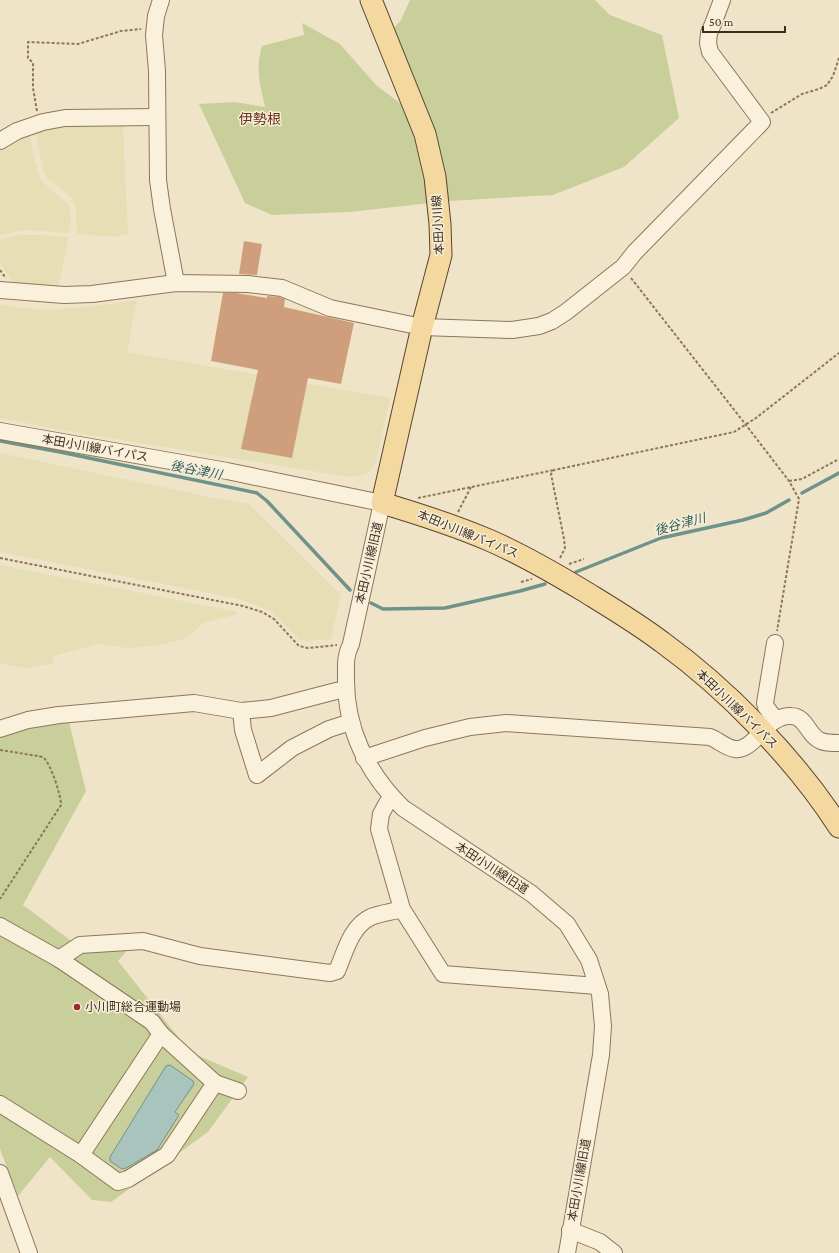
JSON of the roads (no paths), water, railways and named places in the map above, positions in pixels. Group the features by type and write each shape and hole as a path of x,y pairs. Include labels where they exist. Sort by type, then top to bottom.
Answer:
{"main road":[{"name":"本田小川線","path":"372,0 424,134 435,177 440,224 441,255 422,327 382,503"},
{"name":"本田小川線バイパス","path":"382,503 490,541 522,556 554,568 662,642 691,664 724,694 769,725 794,767 826,807 839,827"}],"street":[{"path":"161,0 156,16 155,27 158,180 176,284"},
{"path":"0,290 64,295 92,294 176,284 232,283 282,288 330,308 422,327 512,330 539,326 552,321 566,312 623,267 635,252 762,122 710,52 708,34 722,0"},
{"path":"0,141 17,131 65,118 157,117"},
{"name":"本田小川線バイパス","path":"0,431 227,471 382,503"},
{"name":"本田小川線旧道","path":"382,503 351,644 347,653 346,690 351,722 364,758 393,798 403,808 532,894 567,924 589,960 600,994 603,1026 601,1055 567,1253"},
{"path":"769,725 765,702 774,643"},
{"path":"0,729 28,720 59,715 194,704 241,711 271,708 336,691 346,690"},
{"path":"241,711 243,730 257,775 292,748 329,729 351,722"},
{"path":"364,758 425,738 470,727 506,723 710,737 735,749 740,749 769,725 790,715 802,720 812,734 821,741 839,742"},
{"path":"393,798 381,814 379,829 402,909 443,974 597,986"},
{"path":"60,959 80,945 143,941 200,956 330,973 337,972 353,933 362,924 371,917 402,909"},
{"path":"1,928 60,959 152,1022 161,1034 215,1083 238,1091"},
{"path":"81,1155 161,1034"},
{"path":"0,1104 81,1155 118,1182 128,1178 167,1155 215,1083"},
{"path":"0,1173 29,1253"},
{"path":"570,1230 600,1242 614,1253"}],"water":[{"path":"170,1065 193,1081 194,1084 175,1112 179,1115 157,1150 122,1169 110,1161 110,1157 166,1066"}],"waterway":[{"name":"後谷津川","path":"0,441 257,493 267,501 350,590"},
{"name":"後谷津川","path":"802,493 839,473"},
{"name":"後谷津川","path":"576,572 661,538 743,520 766,513 789,500"},
{"name":"後谷津川","path":"371,603 383,609 445,608 545,584"}],"place":[{"name":"小川町総合運動場","path":"77,1007"}],"district":[{"name":"伊勢根","path":"260,119"}]}
